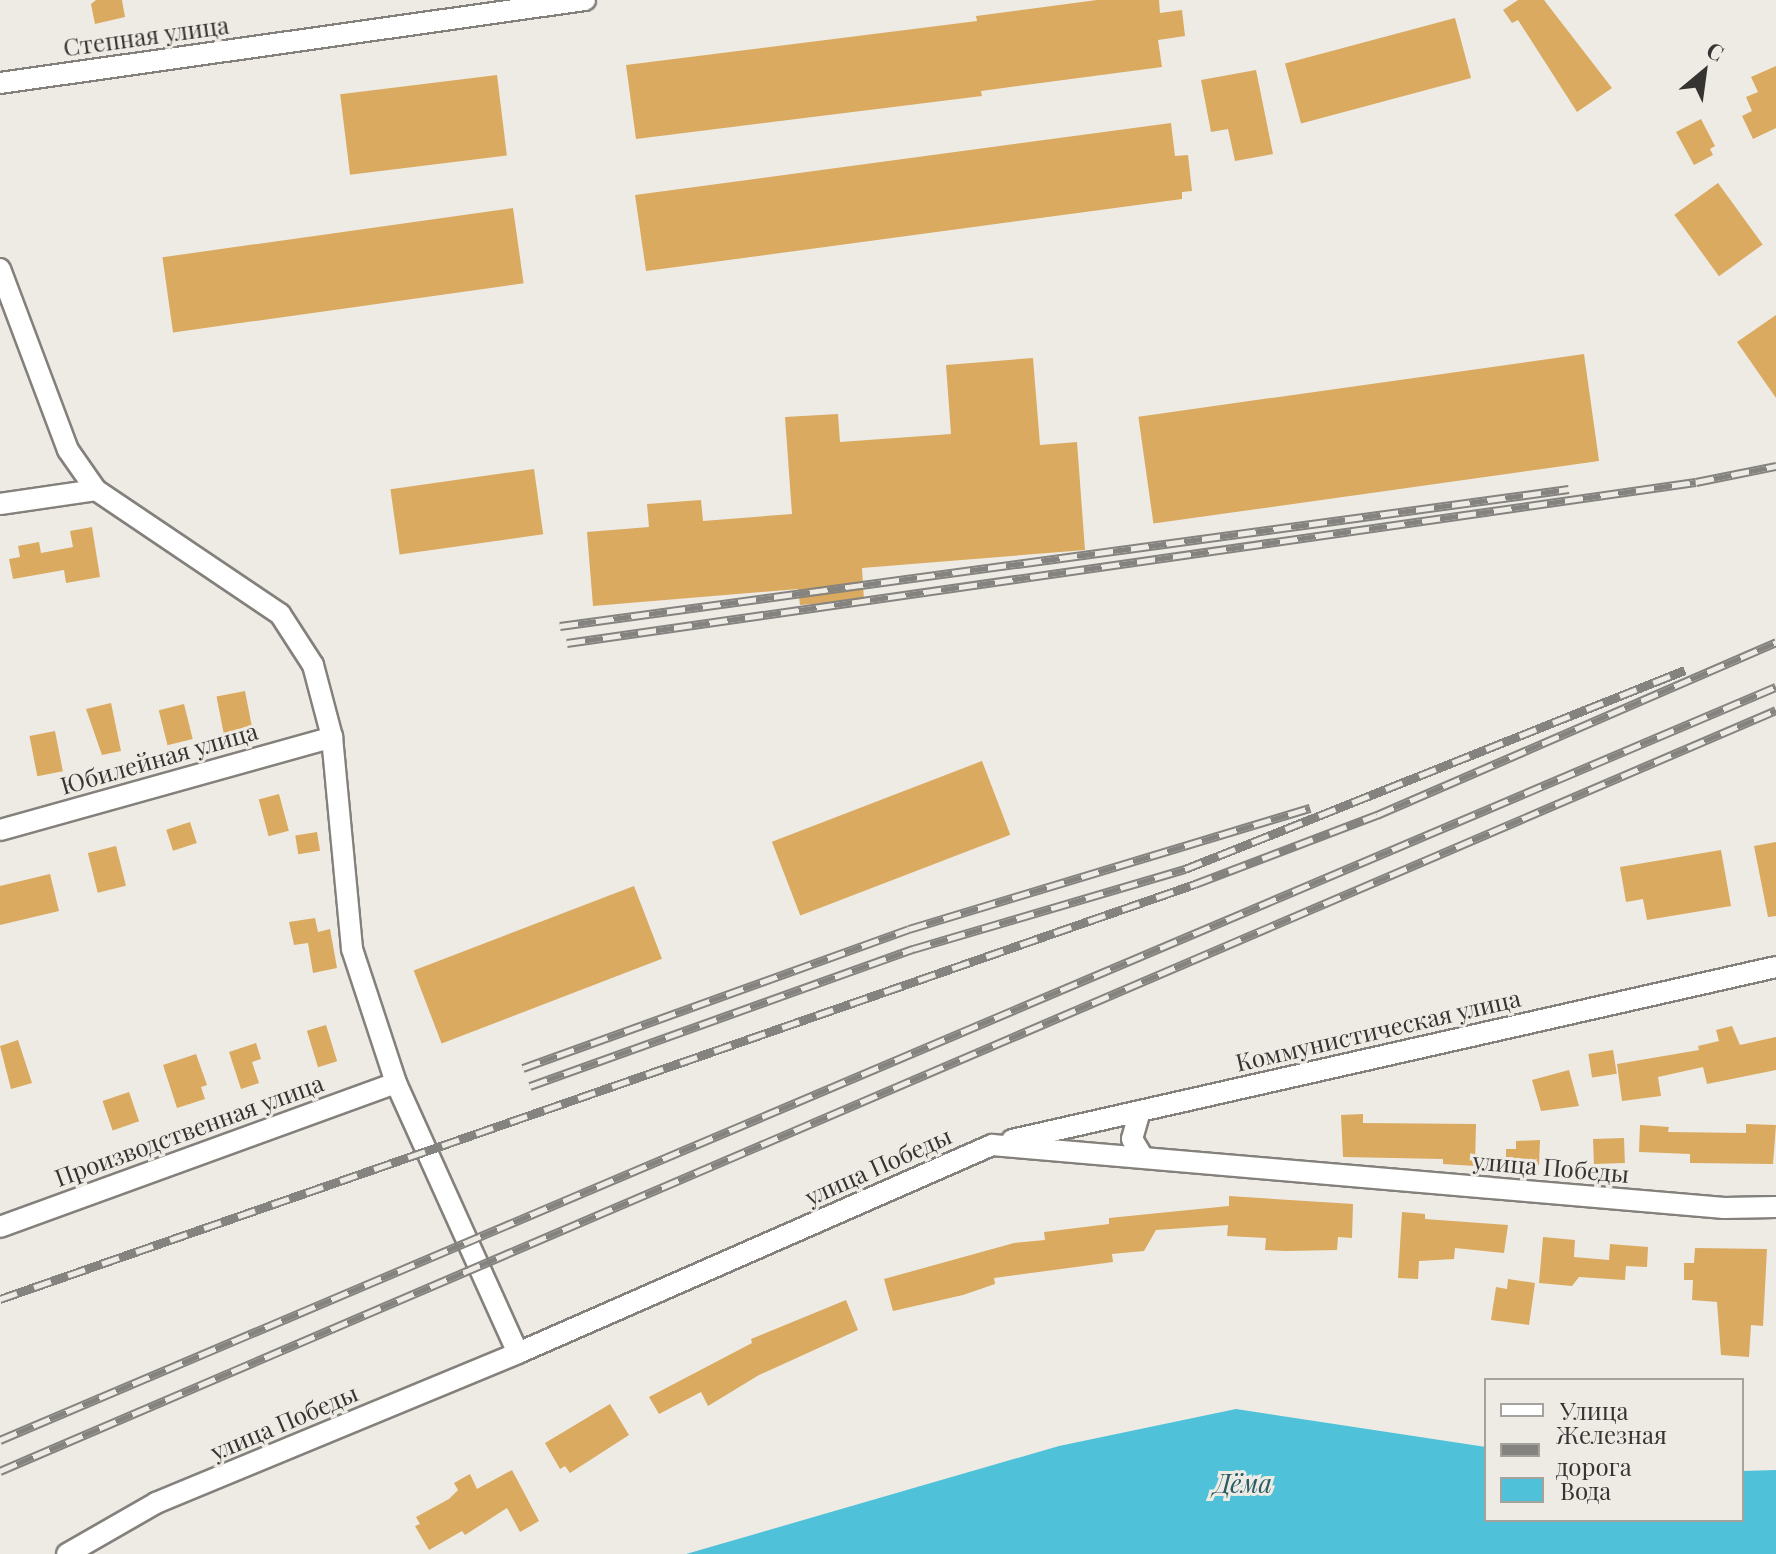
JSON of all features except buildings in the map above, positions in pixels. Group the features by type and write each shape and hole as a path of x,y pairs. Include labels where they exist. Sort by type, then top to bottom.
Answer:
{"street":[{"name":"Степная улица","path":"0,83 585,0"},
{"path":"0,269 68,450 96,490 280,614 313,665 332,737 352,949 396,1083 518,1353"},
{"path":"0,504 96,490"},
{"name":"Юбилейная улица","path":"0,830 332,737"},
{"name":"Коммунистическая улица","path":"992,1145 1776,967"},
{"name":"Производственная улица","path":"0,1227 396,1083"},
{"path":"1140,1111 1132,1139 1143,1157"},
{"name":"улица Победы","path":"67,1554 156,1503 518,1353 992,1145 1724,1208 1776,1207"}],"water":[{"name":"Дёма","path":"1236,1409 1484,1447 1484,1522 1744,1522 1744,1471 1776,1470 1776,1554 686,1554 1059,1446"}],"railway":[{"path":"567,643 1696,482 1776,466"},
{"path":"560,626 1569,489"},
{"path":"0,1299 1195,884 1377,815 1776,642"},
{"path":"530,1086 913,949 1185,869 1685,670"},
{"path":"0,1440 1776,687"},
{"path":"0,1471 1776,710"},
{"path":"523,1068 909,929 1310,808"}]}
